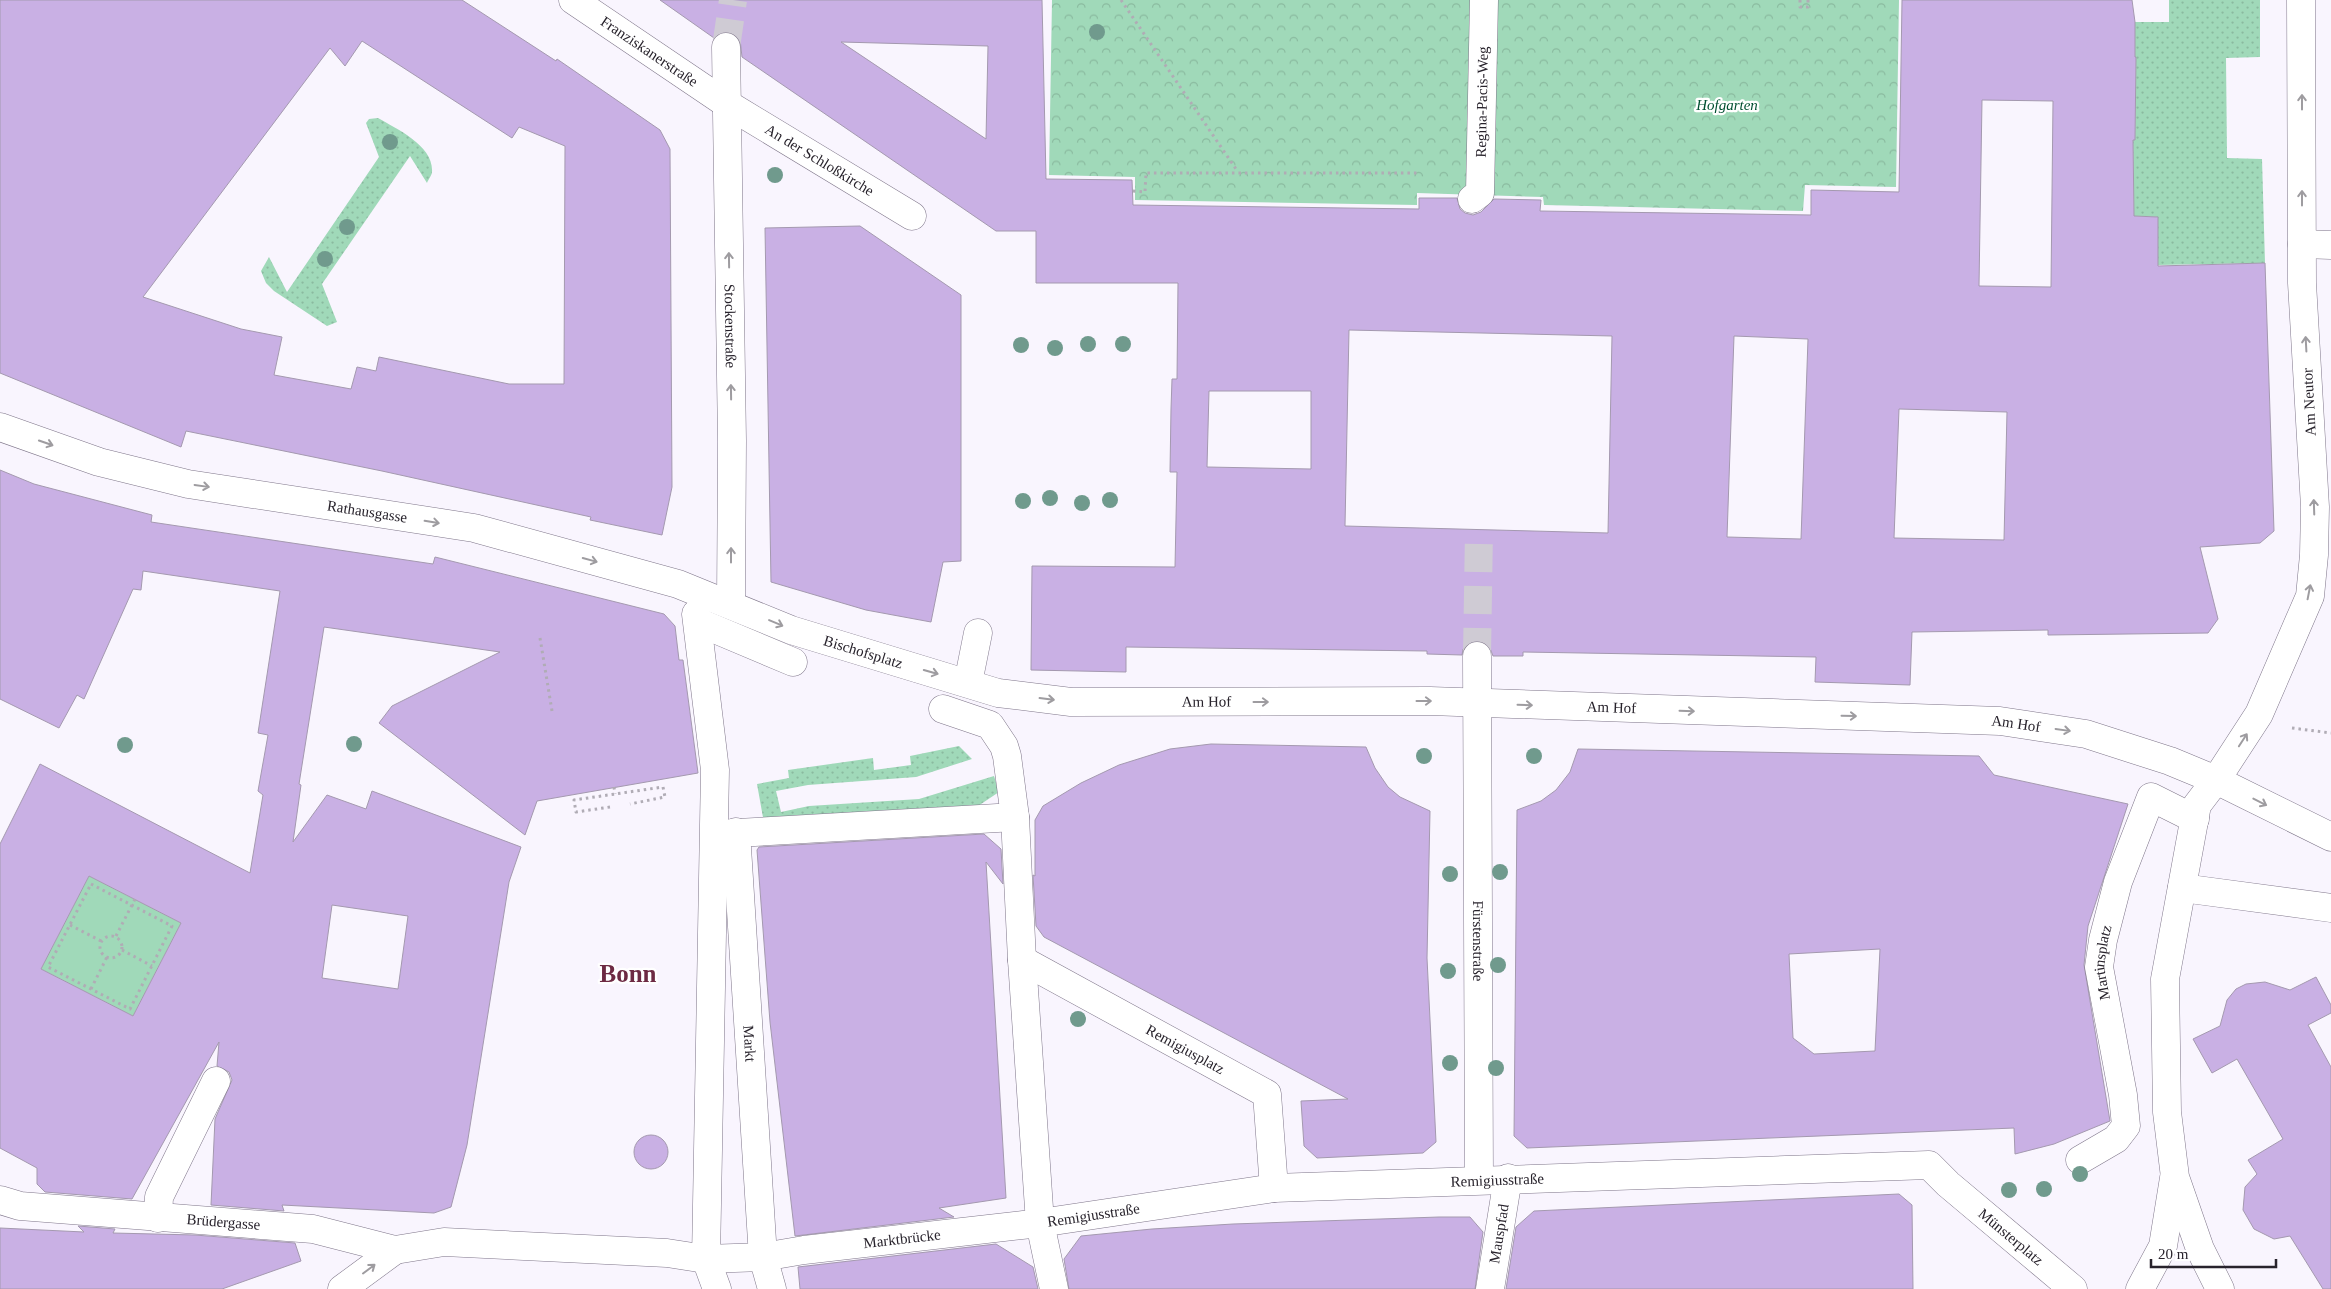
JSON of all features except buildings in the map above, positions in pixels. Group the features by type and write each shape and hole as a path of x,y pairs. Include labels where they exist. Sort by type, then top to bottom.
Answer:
{"street":[{"name":"Franziskanerstraße","path":"573,0 727,104"},
{"name":"Regina-Pacis-Weg","path":"1472,199 1480,193 1484,0"},
{"name":"Am Neutor","path":"2216,780 2259,714 2310,596 2323,551 2315,507 2302,283 2301,0"},
{"name":"Stockenstraße","path":"726,46 731,422 731,604"},
{"name":"An der Schloßkirche","path":"727,104 912,216"},
{"path":"2302,244 2331,245"},
{"name":"Rathausgasse","path":"0,427 99,462 188,484 474,528 678,584 731,604"},
{"name":"Bischofsplatz","path":"731,604 791,630 998,693"},
{"name":"Markt","path":"772,1289 763,1257 725,833 715,770 697,618 793,662"},
{"path":"968,683 978,634"},
{"name":"Fürstenstraße","path":"1477,656 1479,1179"},
{"name":"Am Hof","path":"998,693 1071,702 1476,703 2000,721 2086,734 2170,762 2216,780"},
{"path":"943,709 990,726 1004,746 1012,782 1040,1223 1051,1277"},
{"path":"2220,1289 2200,1249 2175,1177 2167,1112 2165,980 2197,805 2216,780 2331,837"},
{"name":"Martinsplatz","path":"2080,1160 2116,1138 2126,1126 2123,1095 2099,967 2103,940 2118,882 2151,797 2195,819"},
{"path":"725,833 1015,817"},
{"name":"Markt","path":"717,1289 706,1259 725,833"},
{"path":"2182,888 2331,908"},
{"name":"Remigiusplatz","path":"1022,960 1267,1094 1274,1188"},
{"path":"158,1218 159,1197 216,1081"},
{"name":"Remigiusstraße","path":"1040,1223 1274,1188 1479,1179 1929,1165 1948,1184"},
{"path":"2140,1289 2163,1246 2175,1177"},
{"name":"Mauspfad","path":"1490,1289 1508,1178"},
{"name":"Münsterplatz","path":"1948,1184 2074,1289"},
{"name":"Brüdergasse","path":"0,1200 20,1206 313,1229 395,1250 444,1242 666,1253 706,1259"},
{"name":"Marktbrücke","path":"763,1257 804,1250 1040,1223"},
{"path":"342,1289 395,1250"},
{"path":"706,1259 763,1257"}],"path":[{"path":"1121,0 1238,172"},
{"path":"1800,0 1800,7 1808,7 1808,0"},
{"path":"1133,191 1145,192 1146,173 1419,173"},
{"path":"540,638 552,711"},
{"path":"2287,727 2331,733"},
{"path":"614,786 615,794"},
{"path":"610,807 576,812 574,800 663,787 665,797 630,804"},
{"path":"91,884 132,905 172,926 130,1009 48,967 91,884"},
{"path":"116,936 135,900"},
{"path":"70,925 101,941"},
{"path":"101,941 109,935 116,936 121,942 122,950"},
{"path":"101,941 101,952 106,957 114,958 122,950"},
{"path":"122,950 152,966"},
{"path":"91,989 106,957"}],"green space":[{"name":"Hofgarten","path":"1052,0 1899,0 1896,187 1805,185 1803,211 1544,205 1543,197 1417,193 1417,205 1135,200 1135,177 1049,175"},
{"path":"2169,0 2260,0 2260,57 2226,58 2227,158 2262,159 2265,263 2158,265 2158,217 2134,216 2135,22 2169,22"},
{"path":"378,118 404,133 421,146 431,163 432,173 427,183 410,156 322,284 337,322 327,326 274,291 266,283 261,271 269,257 287,292 379,157 366,123 369,119"},
{"path":"959,746 972,759 916,777 808,785 776,791 781,812 809,806 919,799 994,776 999,792 972,810 764,823 757,784 789,778 788,770 873,758 874,770 911,765 910,756"},
{"path":"89,876 181,923 133,1016 41,969"}],"tunnel":[{"path":"726,47 733,0"},
{"path":"1477,656 1479,530"}],"district":[{"name":"Bonn","path":"628,973"}]}
